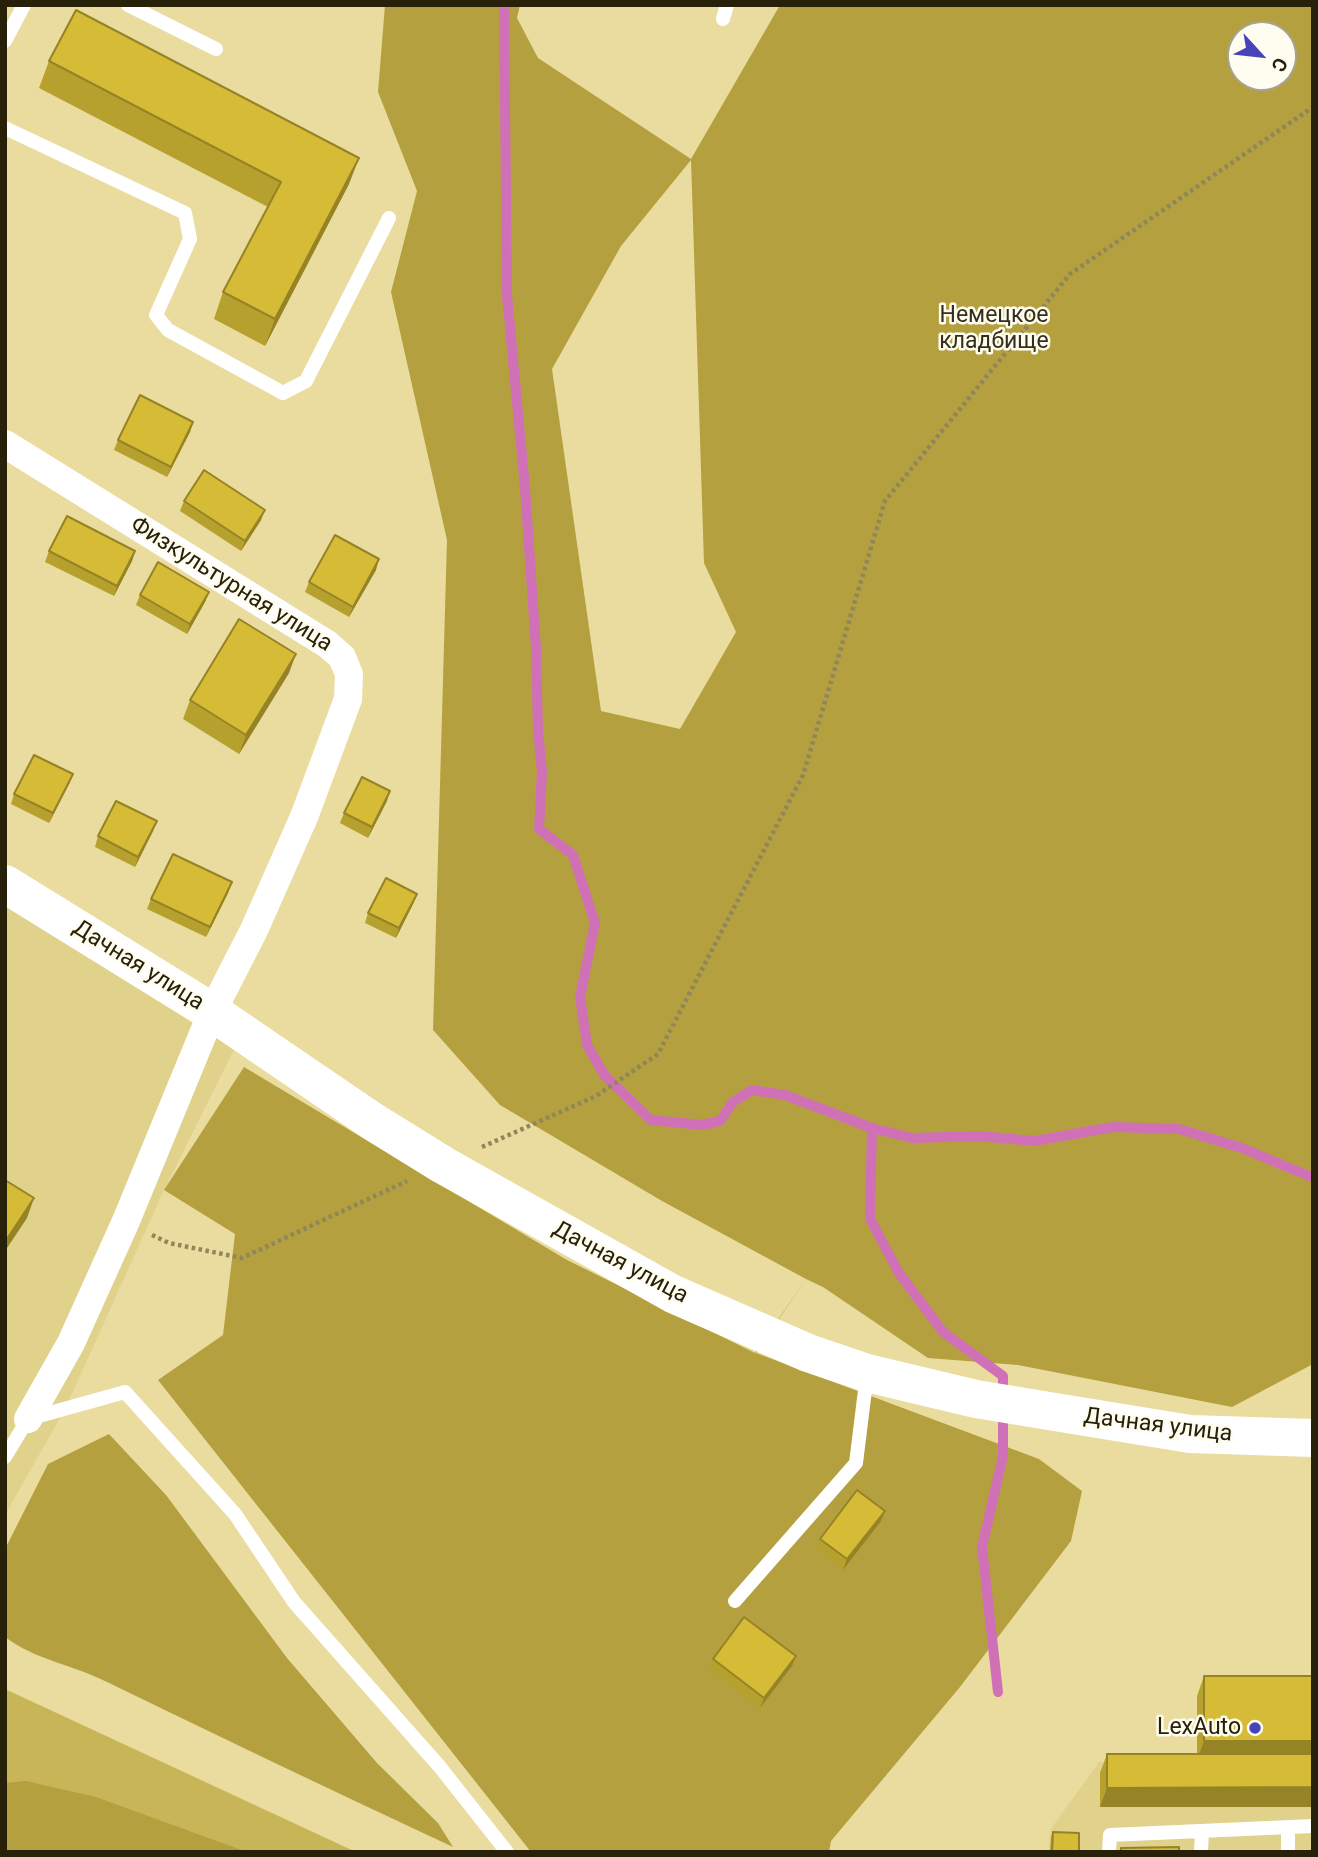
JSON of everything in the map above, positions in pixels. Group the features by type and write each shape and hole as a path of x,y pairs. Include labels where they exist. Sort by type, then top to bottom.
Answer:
{"street":[{"name":"Физкультурная улица","path":"5,444 327,643 342,657 349,674 348,699 304,817 254,930 212,1012 71,1343 28,1419"},
{"name":"Дачная улица","path":"5,884 212,1012 372,1121 443,1164 673,1294 808,1353 867,1373 976,1399 1190,1434 1313,1438"}],"lane":[{"path":"5,41 24,5"},
{"path":"128,5 216,49"},
{"path":"5,128 185,213 190,239 156,315 167,330 283,393 306,381 388,218"},
{"path":"735,1601 856,1463 867,1373"},
{"path":"5,1457 28,1419 125,1392 235,1514 295,1602 440,1768 507,1852"},
{"path":"1110,1852 1110,1835 1313,1826"},
{"path":"1288,1827 1288,1852"},
{"path":"1201,1852 1202,1831"}],"path":[{"path":"125,1221 169,1243 242,1258 596,1096 658,1054 803,775 885,501 1070,274 1313,107"}],"shaded area":[{"path":"5,891 241,1036 164,1190 65,1409 5,1515"},
{"path":"5,1689 356,1852 5,1852"},
{"path":"1099,1762 1313,1762 1313,1852 1049,1852 1050,1830"}],"green space":[{"name":"Немецкое кладбище","path":"385,5 520,5 517,18 538,58 691,159 780,5 1313,5 1313,1364 1232,1407 1018,1365 928,1358 823,1287 662,1201 500,1105 433,1030 447,540 391,292 417,191 378,92","holes":["691,160 704,563 736,632 680,729 601,711 552,369 621,246"]},
{"path":"244,1067 567,1260 755,1353 806,1279 756,1353 1039,1459 1082,1491 1071,1541 960,1687 831,1841 829,1852 531,1852 158,1380 223,1335 235,1234 164,1190"},
{"path":"109,1434 166,1495 287,1658 377,1763 438,1823 453,1847 94,1676 29,1651 5,1637 5,1549 48,1464"},
{"path":"26,1781 96,1797 247,1852 5,1852 5,1783"}],"building":[{"path":"76,10 359,158 275,319 223,292 281,182 49,61"},
{"path":"140,395 193,422 171,467 118,440"},
{"path":"204,470 265,510 245,541 184,501"},
{"path":"67,516 135,551 117,586 49,551"},
{"path":"335,535 379,559 353,607 309,582"},
{"path":"158,562 209,592 190,624 140,595"},
{"path":"239,619 296,654 246,735 190,700"},
{"path":"34,755 73,774 53,813 14,794"},
{"path":"362,777 390,791 372,827 344,813"},
{"path":"116,801 157,821 138,857 98,836"},
{"path":"173,854 232,882 210,927 151,899"},
{"path":"386,878 417,894 399,928 368,913"},
{"path":"5,1180 34,1198 5,1242"},
{"path":"857,1490 885,1511 847,1559 820,1539"},
{"path":"744,1617 796,1656 764,1698 713,1659"},
{"name":"LexAuto","path":"1204,1676 1313,1676 1313,1741 1204,1741"},
{"path":"1107,1754 1313,1754 1313,1787 1107,1788"},
{"path":"1053,1832 1079,1833 1079,1852 1052,1852"},
{"path":"1179,1847 1179,1852 1121,1852 1121,1848"}],"waterway":[{"path":"504,5 507,295 525,488 536,648 542,771 539,829 573,855 595,923 580,997 587,1045 605,1076 651,1120 702,1125 720,1121 733,1102 752,1090 785,1095 872,1128 912,1138 979,1136 1035,1141 1113,1127 1179,1129 1242,1148 1309,1176 1313,1175"},
{"path":"872,1128 870,1219 899,1273 943,1332 1003,1376 1003,1397"},
{"path":"998,1692 982,1547 1003,1456 1003,1412"}],"place":[{"name":"LexAuto","path":"1255,1728"}]}
